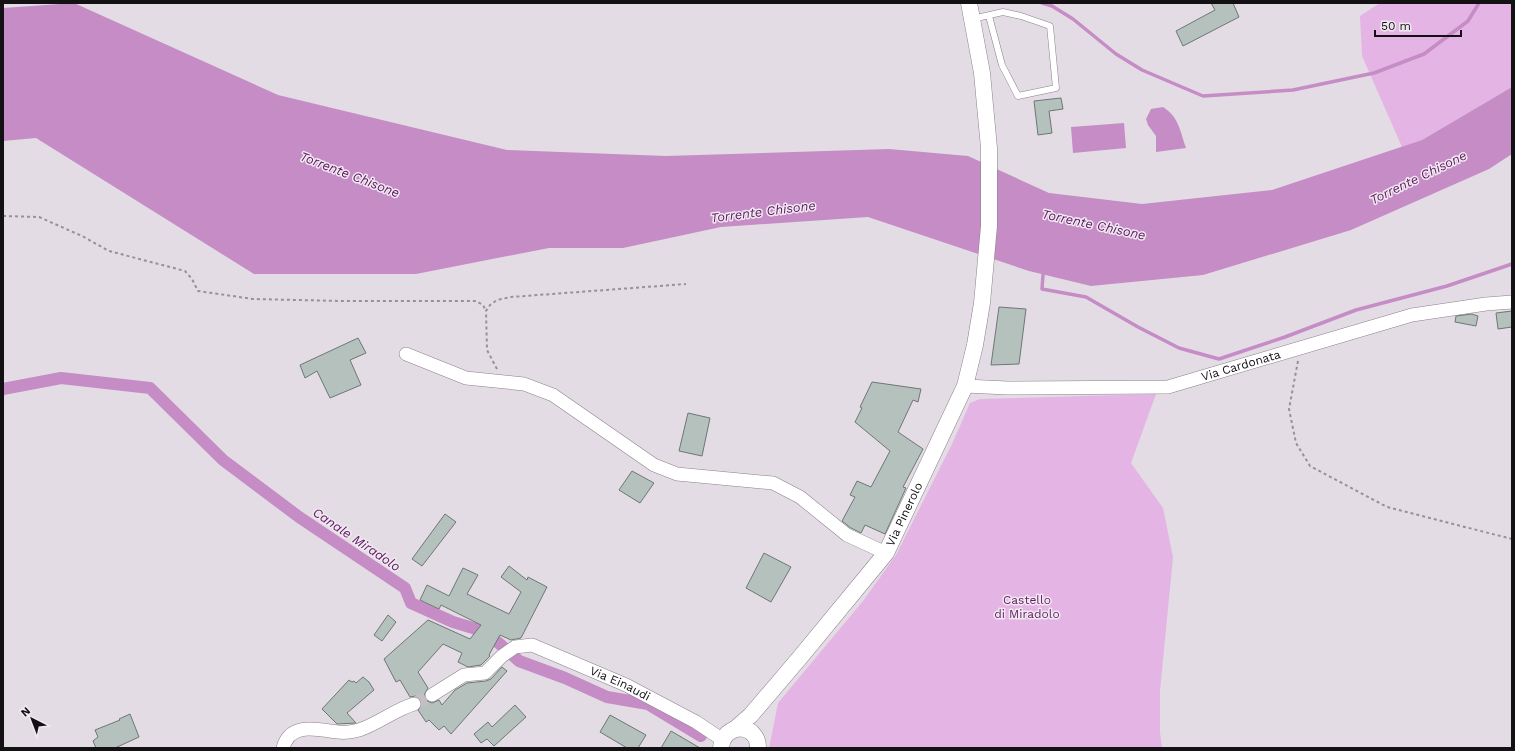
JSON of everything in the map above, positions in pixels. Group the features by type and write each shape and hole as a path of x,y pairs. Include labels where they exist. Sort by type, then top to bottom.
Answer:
{"street":[{"name":"Via Pinerolo","path":"721,745 727,734 751,715 886,553 964,386 975,345 982,303 989,226 989,148 982,73 970,9"},
{"name":"Via Cardonata","path":"964,386 1007,388 1168,387 1412,316 1486,304 1512,302"},
{"path":"406,354 466,378 524,384 553,395 654,465 677,474 773,484 800,497 847,534 886,553"},
{"name":"Via Einaudi","path":"432,695 464,675 485,673 506,652 524,645 532,644 611,679 696,722 721,745"},
{"name":"Via Pinerolo","path":"758,746 759,724 769,694"},
{"path":"283,748 287,738 296,731 314,728 339,732 350,732 370,725 404,707 414,704"},
{"path":"735,729 741,728 753,733 758,746"}],"lane":[{"path":"970,9 989,16 1003,12 1021,16 1050,26 1056,88 1018,96 1002,65 989,16"}],"path":[{"path":"3,216 39,217 82,236 109,251 185,271 192,279 198,291 253,299 342,301 476,301 483,305 486,311 487,350 496,368 514,383"},
{"path":"486,311 490,305 497,300 511,297 686,284"},
{"path":"1300,348 1290,409 1296,443 1310,466 1387,507 1512,539"}],"green space":[{"path":"1380,3 1512,3 1512,87 1422,140 1402,147 1362,56 1360,16"},
{"name":"Castello di Miradolo","path":"1156,394 1131,463 1163,508 1173,557 1160,691 1160,732 1162,748 769,748 778,703 863,601 896,555 952,444 970,403 980,399"}],"water":[{"name":"Torrente Chisone","path":"74,3 278,95 507,150 666,156 889,149 968,156 1049,193 1142,204 1272,190 1422,140 1512,87 1512,154 1489,169 1351,230 1203,275 1091,286 1029,271 868,217 721,227 623,248 549,248 416,274 254,274 36,138 3,141 3,8"},
{"path":"1163,107 1176,120 1186,148 1156,152 1156,136 1148,125 1146,119 1151,109"},
{"path":"1124,123 1126,148 1073,153 1071,127"}],"building":[{"path":"1211,3 1233,3 1239,17 1183,46 1176,31 1215,10"},
{"path":"1061,98 1063,109 1049,111 1052,133 1038,135 1034,101"},
{"path":"999,307 1026,309 1019,364 991,365"},
{"path":"1512,311 1512,327 1498,329 1496,313"},
{"path":"1472,314 1478,316 1476,326 1455,322 1456,316"},
{"path":"358,338 366,353 350,360 361,385 330,398 317,371 305,378 300,365"},
{"path":"872,382 921,389 918,402 913,400 898,432 923,449 903,487 906,488 885,534 865,525 861,533 842,521 855,497 850,495 857,481 871,487 890,451 855,422 862,408 860,407"},
{"path":"688,413 710,418 702,456 679,451"},
{"path":"632,471 654,483 640,503 619,490"},
{"path":"445,514 456,522 422,566 412,559"},
{"path":"764,553 791,567 771,602 746,588"},
{"path":"509,566 527,580 528,577 547,587 521,638 511,640 500,635 489,655 490,656 481,665 468,667 458,662 462,653 443,644 418,672 428,688 424,695 425,700 432,703 439,700 442,705 455,690 467,683 491,679 502,667 507,671 451,734 444,726 439,730 429,720 426,722 418,710 422,706 421,701 416,696 410,697 400,680 396,682 384,659 428,620 470,639 481,625 441,605 439,609 420,600 427,585 449,596 463,568 478,575 467,594 509,614 521,592 501,577"},
{"path":"388,615 396,622 382,641 374,635"},
{"path":"363,677 369,682 374,690 347,713 356,723 337,724 322,709 349,680 356,683"},
{"path":"515,705 526,717 494,746 487,739 481,743 474,734 488,722 492,727"},
{"path":"130,714 139,737 115,748 96,748 93,741 98,737 95,730 120,720 119,719"},
{"path":"610,715 646,735 638,748 627,748 600,732"},
{"path":"671,731 700,748 661,748"}],"waterway":[{"path":"1042,3 1052,6 1073,19 1116,54 1142,70 1203,96 1293,90 1374,73 1424,54 1468,21 1479,3"},
{"path":"1043,275 1042,289 1086,297 1138,327 1179,348 1219,359 1285,337 1356,310 1447,286 1512,264"},
{"name":"Canale Miradolo","path":"3,389 61,378 150,388 223,460 299,517 405,588 411,603 453,622 486,632 519,661 565,678 607,697 648,704 701,736"}],"tunnel":[{"path":"414,704 432,695"}]}
